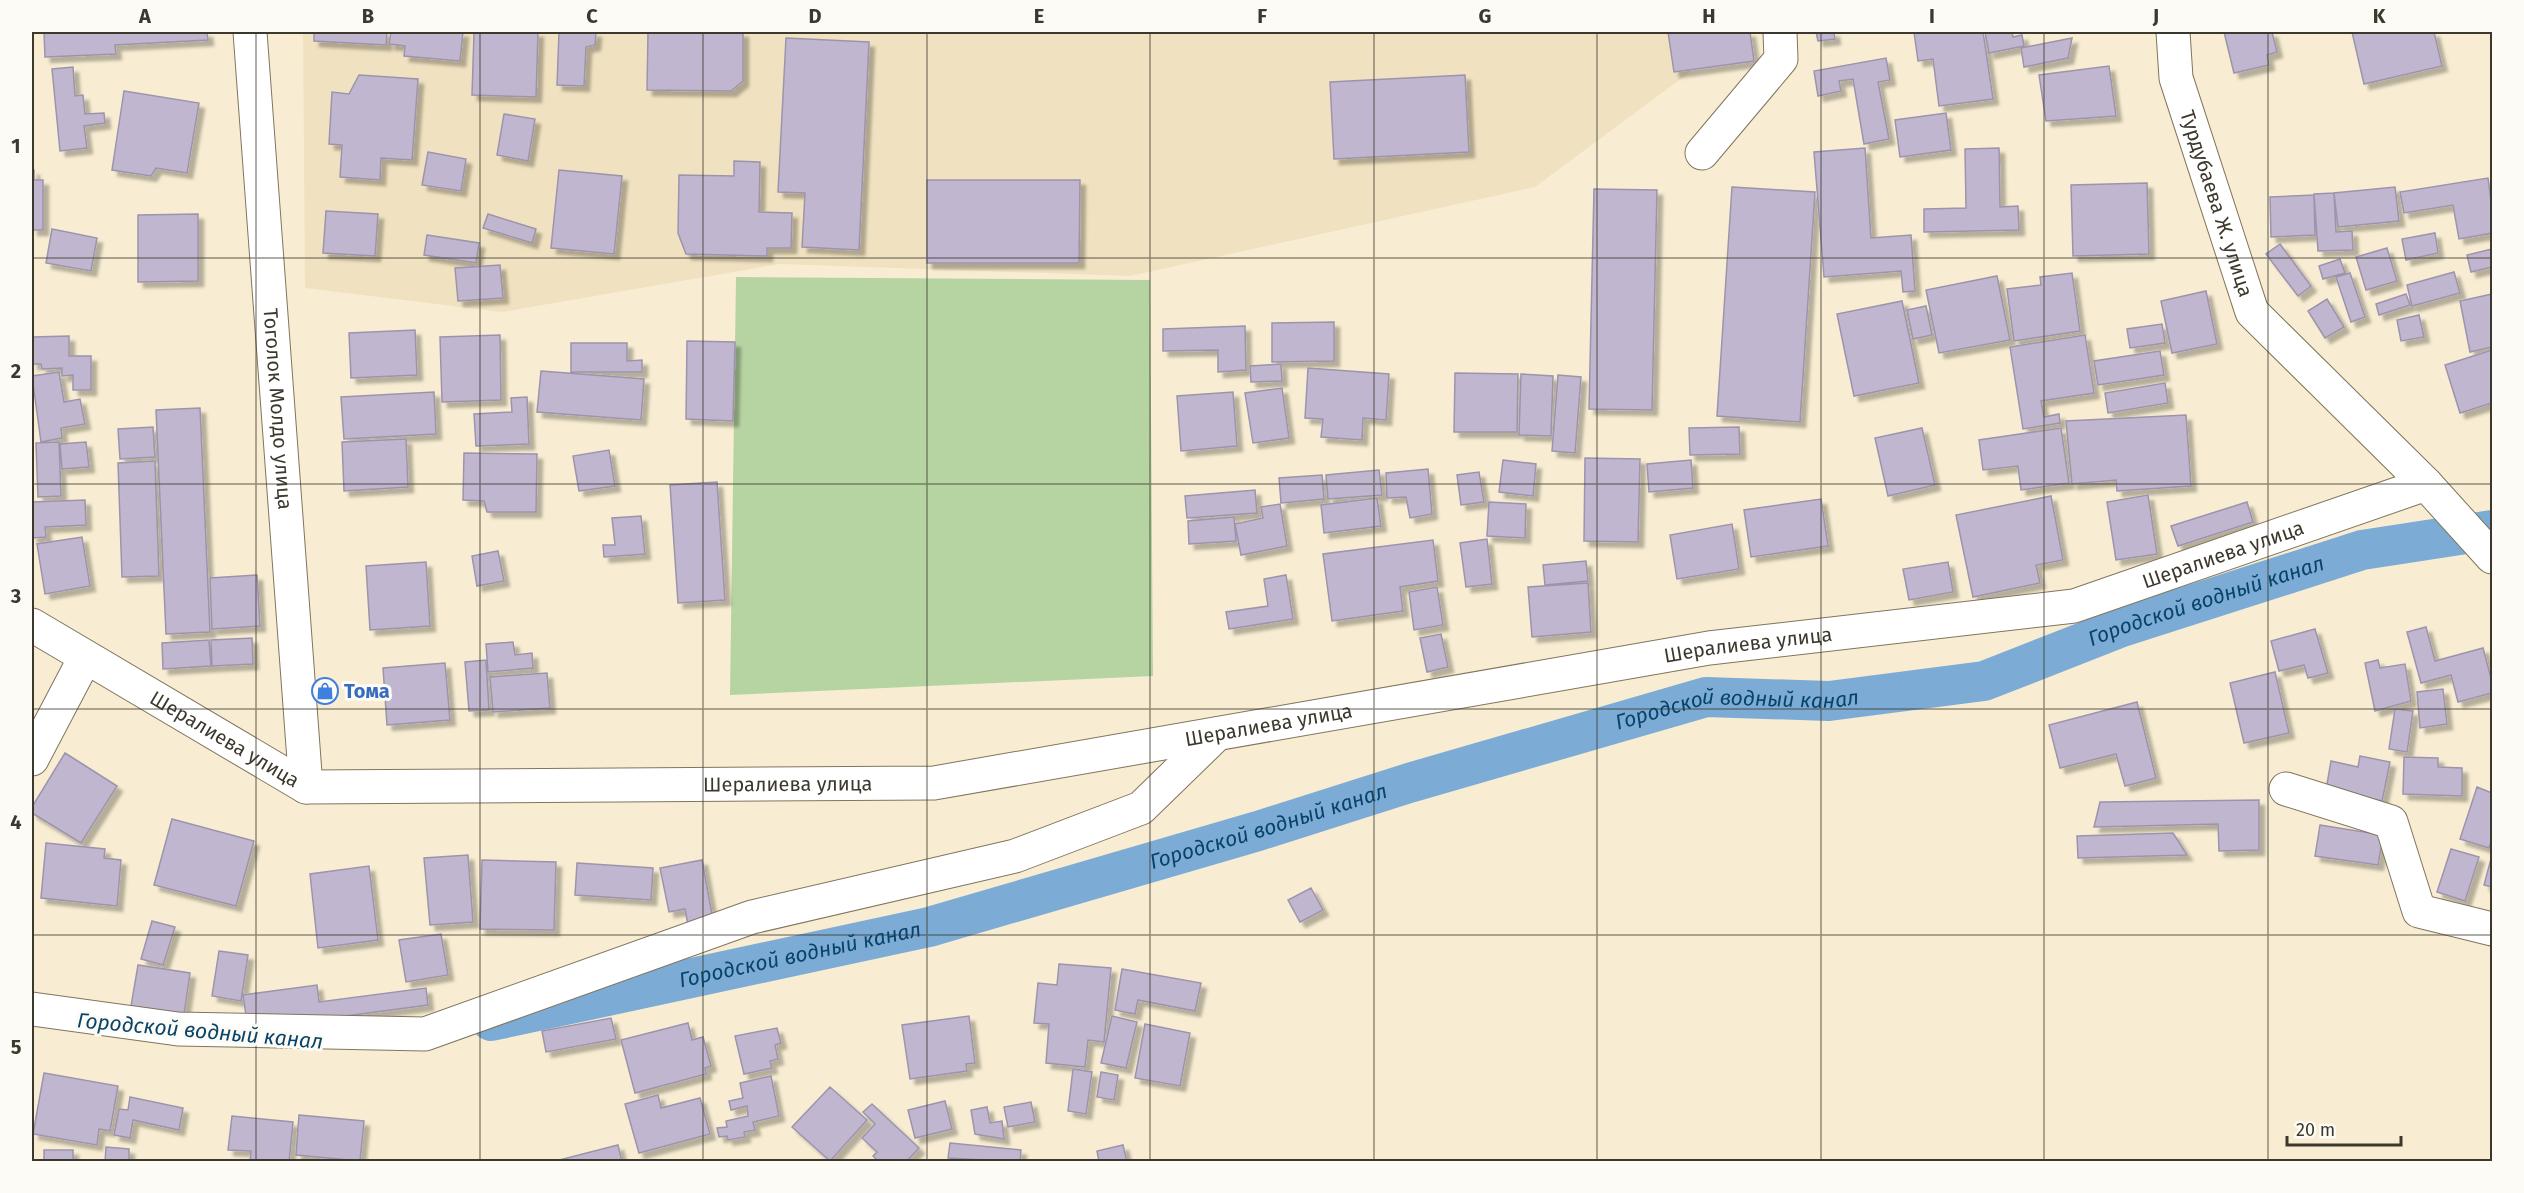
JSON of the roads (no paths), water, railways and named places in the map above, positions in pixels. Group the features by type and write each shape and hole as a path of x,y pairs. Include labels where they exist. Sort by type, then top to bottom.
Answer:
{"street":[{"name":"Тоголок Молдо улица","path":"250,32 306,787"},
{"path":"1702,153 1781,59 1779,32"},
{"name":"Турдубаева Ж. улица","path":"2173,32 2176,78 2252,312 2426,484"},
{"name":"Шералиева улица","path":"32,625 306,787 934,783 1709,648 2074,606 2426,484"},
{"path":"2426,484 2487,541"},
{"path":"32,759 85,658"},
{"path":"32,1009 178,1029 425,1034 752,917 1026,852 1141,808 1217,734"},
{"path":"2286,789 2391,822 2419,911 2493,929"}],"waterway":[{"name":"Городской водный канал","path":"491,1021 929,927 1258,831 1409,783 1706,697 1829,701 1984,681 2122,627 2362,550 2492,530"}],"place":[{"name":"Тома","path":"325,691"}]}
